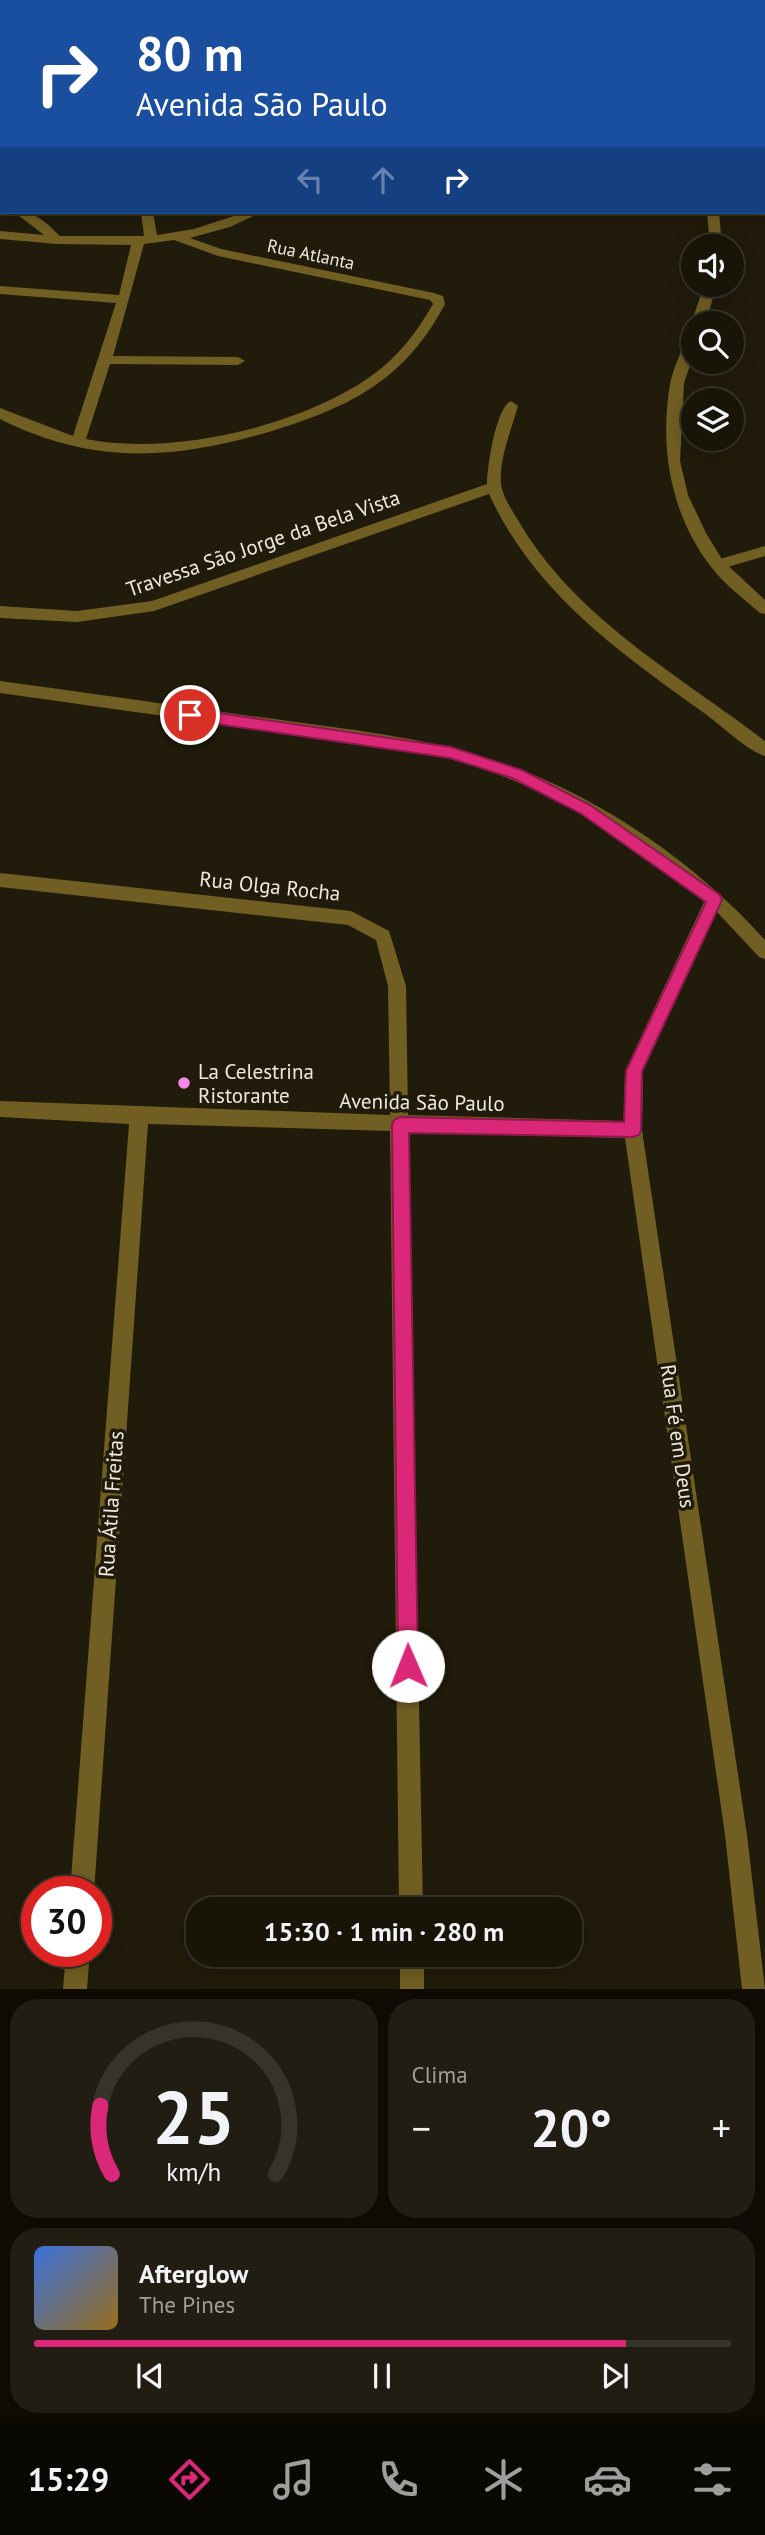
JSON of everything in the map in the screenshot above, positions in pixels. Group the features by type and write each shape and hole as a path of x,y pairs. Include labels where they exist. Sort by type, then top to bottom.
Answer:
{"street":[{"path":"24,214 40,223 58,240"},
{"path":"0,412 78,443 145,241 147,214"},
{"path":"0,235 58,240 145,241 179,238 215,229 251,214"},
{"path":"713,214 716,234"},
{"name":"Rua Atlanta","path":"78,443 155,450 195,445 228,439 324,408 378,379 407,354 426,330 439,304 438,299 218,252 179,238"},
{"path":"0,290 124,299"},
{"path":"105,360 238,361"},
{"path":"681,372 677,383 673,461 686,505 699,534 718,565 765,609"},
{"path":"511,406 495,463 493,487 523,545 582,613 628,653 720,713 765,750"},
{"name":"Travessa São Jorge da Bela Vista","path":"0,612 46,618 114,615 154,606 493,487"},
{"path":"718,565 765,551"},
{"path":"0,687 451,752 517,774 585,809 652,853 715,900 765,952"},
{"name":"Rua Olga Rocha","path":"0,880 351,918 383,936 397,986 411,1897"},
{"name":"Rua Fé em Deus","path":"715,900 634,1071 633,1130 736,1835 754,1989"},
{"name":"Avenida São Paulo","path":"0,1109 400,1125 633,1130"},
{"name":"Rua Átila Freitas","path":"83,1876 139,1116"},
{"path":"75,1989 77,1967"},
{"path":"412,1967 412,1989"}],"place":[{"name":"La Celestrina Ristorante","path":"184,1083"}],"route":[{"path":"190,715 451,752 517,774 585,809 652,853 715,900 634,1071 633,1130 400,1125 408,1666"}]}
